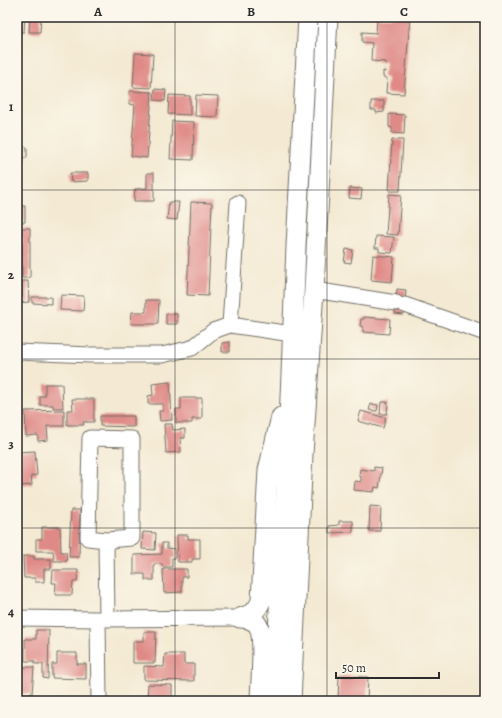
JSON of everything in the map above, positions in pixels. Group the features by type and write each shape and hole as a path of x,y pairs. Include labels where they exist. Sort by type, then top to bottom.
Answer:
{"main road":[{"path":"275,701 296,238 308,17"},
{"path":"291,701 303,454 314,290 328,17"},
{"path":"240,618 252,614 258,608 261,601 268,470 291,374"},
{"path":"240,618 250,619 257,624 261,632 262,646 260,701"}],"street":[{"path":"230,325 238,203"},
{"path":"314,290 400,304 485,333"},
{"path":"17,352 91,355 162,355 192,348 213,331 230,325 292,334"},
{"path":"90,438 132,439 132,538 106,540 88,538 90,438"},
{"path":"92,701 100,701 106,540"},
{"path":"17,618 240,618"}],"building":[{"path":"17,17 25,17 24,32 17,32"},
{"path":"30,17 41,17 40,32 29,32"},
{"path":"377,17 410,17 404,94 386,93 387,78 383,77 383,71 385,72 386,62 371,61 372,43 362,42 362,32 376,33"},
{"path":"135,53 153,54 151,88 133,87"},
{"path":"155,89 166,90 165,101 154,100"},
{"path":"130,91 152,92 147,158 131,156 135,105 129,104"},
{"path":"169,95 190,96 190,115 168,114"},
{"path":"196,95 218,96 217,117 195,116"},
{"path":"371,101 384,101 384,112 376,113 376,110 371,110"},
{"path":"389,114 405,115 404,134 392,133 392,128 389,127"},
{"path":"172,121 194,122 193,160 170,159"},
{"path":"392,140 403,140 400,191 389,191"},
{"path":"18,146 27,147 27,158 18,158"},
{"path":"70,173 88,173 88,181 71,182"},
{"path":"147,173 154,173 154,201 134,201 135,189 147,188"},
{"path":"350,188 362,189 361,199 349,198"},
{"path":"389,194 401,195 398,235 386,234"},
{"path":"169,202 179,202 177,220 167,219"},
{"path":"191,202 212,203 208,296 187,295"},
{"path":"17,206 25,206 25,222 17,222"},
{"path":"22,228 30,228 30,278 22,278"},
{"path":"376,236 394,237 392,253 379,252 379,248 375,248"},
{"path":"346,249 353,250 351,263 344,262"},
{"path":"373,255 394,257 392,282 371,280"},
{"path":"22,281 28,281 29,302 17,303 17,297 22,297"},
{"path":"397,289 406,290 404,315 395,314"},
{"path":"61,295 84,296 83,311 60,310"},
{"path":"32,297 51,297 51,304 32,303"},
{"path":"146,300 159,300 158,324 131,324 132,312 146,312"},
{"path":"166,314 177,314 177,324 166,324"},
{"path":"364,317 390,319 389,334 363,332 363,327 360,326 361,319 364,319"},
{"path":"230,342 230,352 222,352 222,343"},
{"path":"170,382 172,420 160,421 159,411 163,411 163,404 148,404 148,396 153,395 152,384"},
{"path":"45,384 62,384 63,408 53,408 53,405 40,405 40,396 45,396"},
{"path":"181,398 202,398 202,419 192,419 192,423 176,423 176,409 181,409"},
{"path":"72,399 94,399 94,422 83,422 84,425 67,425 67,410 73,410"},
{"path":"381,402 388,402 387,414 380,414"},
{"path":"371,404 378,405 377,411 369,410"},
{"path":"64,410 64,426 47,426 48,440 38,441 38,435 26,436 25,411"},
{"path":"361,411 386,418 383,428 358,421"},
{"path":"100,416 134,416 134,427 100,426"},
{"path":"164,424 172,424 173,430 185,429 185,438 180,438 181,452 166,453"},
{"path":"35,451 37,475 31,476 32,485 20,486 20,478 17,478 17,452"},
{"path":"374,467 382,468 379,488 375,487 374,492 354,490 355,481 361,482 361,476 359,476 360,469 374,471"},
{"path":"370,506 381,507 380,531 369,531"},
{"path":"71,510 80,510 79,557 69,557"},
{"path":"339,521 353,521 353,532 329,533 329,526 339,525"},
{"path":"42,527 60,527 61,552 66,552 67,561 54,561 53,551 36,551 36,539 42,539"},
{"path":"143,532 156,533 155,550 142,549"},
{"path":"177,535 188,535 188,539 200,539 200,559 192,559 192,562 178,562"},
{"path":"162,543 167,543 167,548 175,549 175,558 172,558 172,567 163,567 162,564 154,564 154,580 145,580 145,574 134,574 134,555 162,554"},
{"path":"23,556 34,556 34,559 51,559 51,569 44,569 44,582 35,582 35,578 24,578"},
{"path":"163,569 187,569 187,577 182,577 182,592 164,593"},
{"path":"53,570 78,570 77,582 73,582 72,595 55,595 56,583 52,583"},
{"path":"36,630 49,630 48,679 43,678 43,664 35,664 35,661 25,661 25,639 36,639"},
{"path":"144,632 156,632 155,663 133,663 133,641 144,641"},
{"path":"57,653 77,653 77,664 86,664 86,679 52,678 52,664 57,664"},
{"path":"165,654 184,654 184,664 194,664 194,681 144,680 144,666 164,667"},
{"path":"17,667 34,667 32,694 17,693"},
{"path":"339,676 368,677 367,701 347,701 347,699 338,699"},
{"path":"148,684 172,685 172,701 147,701"}]}
